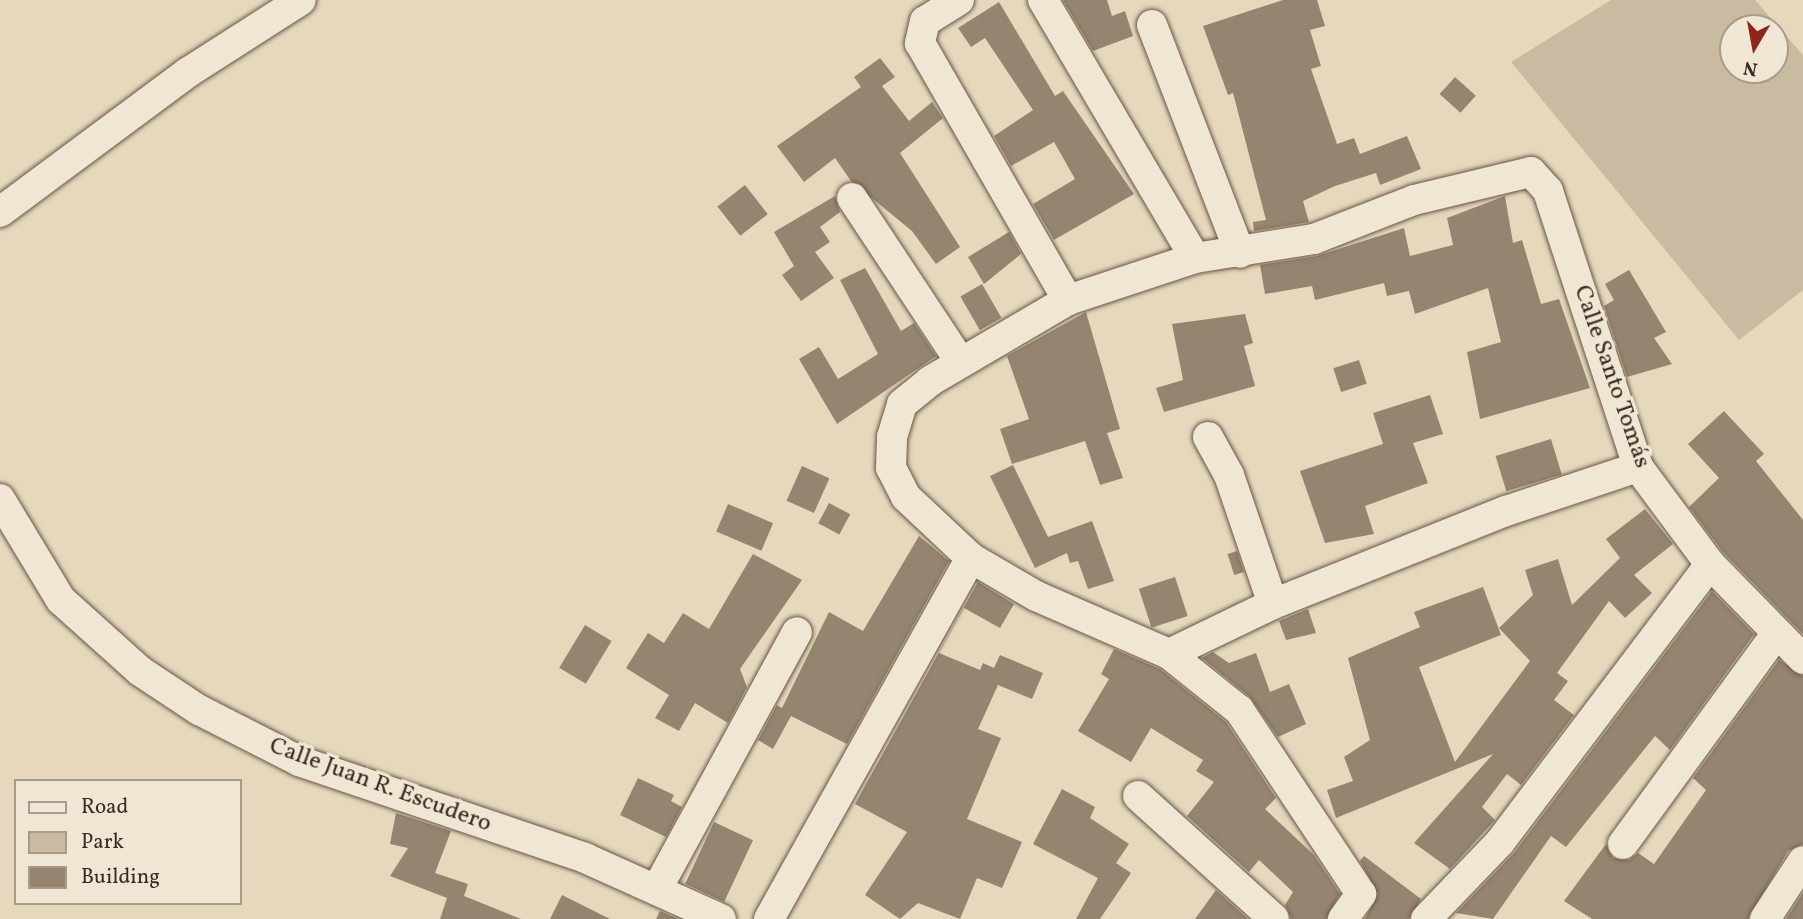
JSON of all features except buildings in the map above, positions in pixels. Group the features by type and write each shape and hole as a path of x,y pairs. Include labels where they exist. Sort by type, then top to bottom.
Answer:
{"street":[{"path":"0,212 187,74 301,0"},
{"path":"959,0 925,21 920,43 1069,300"},
{"path":"1043,0 1195,258"},
{"path":"1152,25 1240,253 1195,258 1069,300 960,361 902,404 891,468 925,520 971,558 1036,596 1169,654 1239,710 1276,758 1361,894 1343,919"},
{"name":"Calle Santo Tomás","path":"1240,253 1314,239 1414,200 1531,172 1548,191 1638,467 1710,564 1803,659"},
{"path":"852,198 960,361"},
{"path":"1208,437 1229,475 1273,604"},
{"path":"1169,654 1273,604 1506,511 1638,467"},
{"name":"Calle Juan R. Escudero","path":"0,499 61,600 129,663 199,710 310,765 658,887 721,919"},
{"path":"769,919 971,558"},
{"path":"1426,919 1500,842 1710,564"},
{"path":"658,887 796,632"},
{"path":"1623,844 1777,633"},
{"path":"1138,796 1274,919"},
{"path":"1765,919 1803,861"}],"green space":[{"path":"1611,0 1755,0 1767,14 1719,14 1719,84 1789,84 1789,39 1803,55 1803,290 1739,340 1511,62"}]}
